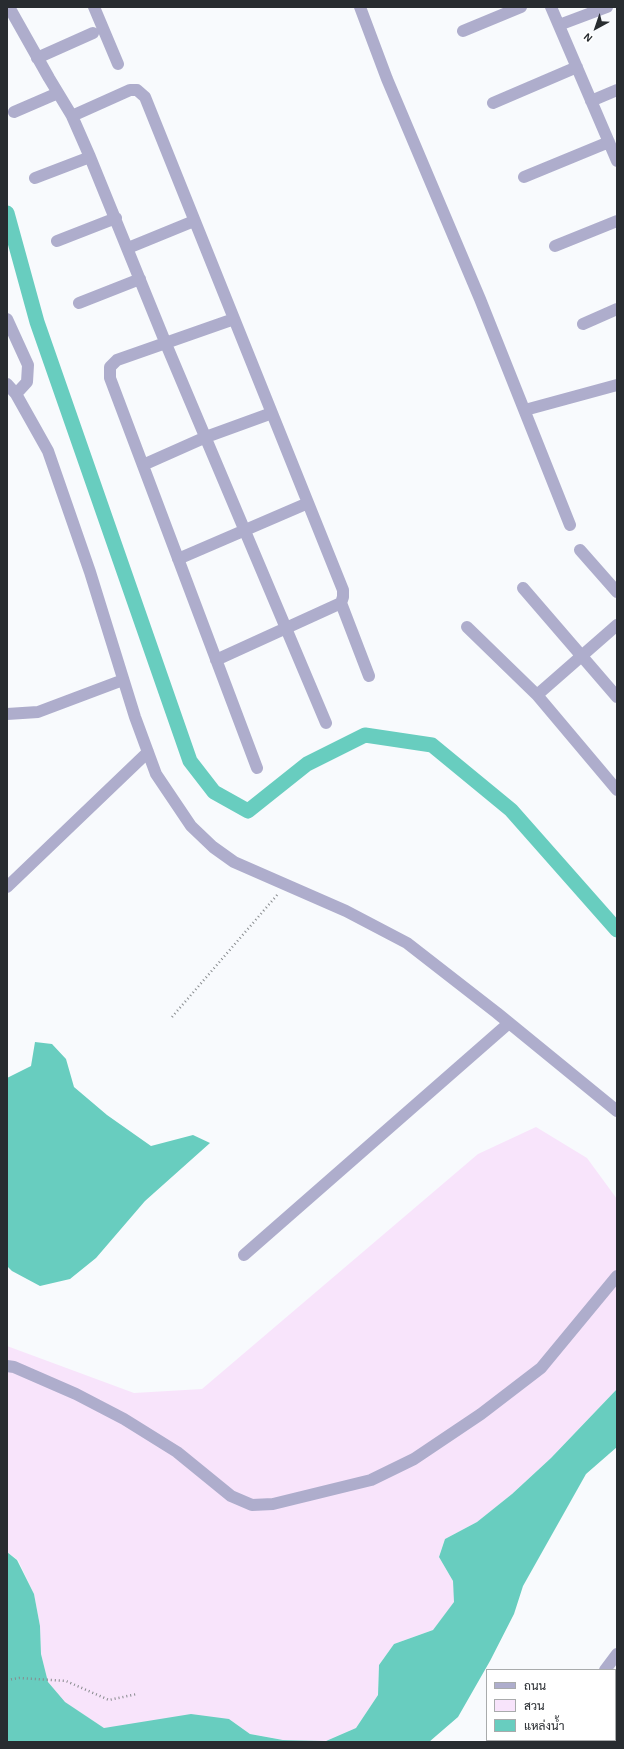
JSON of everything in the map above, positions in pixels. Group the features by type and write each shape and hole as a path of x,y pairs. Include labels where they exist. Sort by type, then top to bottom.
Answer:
{"street":[{"path":"9,7 37,58 72,116 116,218 166,344 326,723"},
{"path":"94,7 118,64"},
{"path":"360,7 387,79 480,299 570,524"},
{"path":"463,30 521,7"},
{"path":"551,7 617,161"},
{"path":"559,25 607,7"},
{"path":"37,58 93,33"},
{"path":"493,103 577,67"},
{"path":"72,116 130,90 137,90 145,97 343,590 343,598 341,603 369,676"},
{"path":"592,101 617,90"},
{"path":"14,112 58,93"},
{"path":"524,177 609,142"},
{"path":"35,178 90,157"},
{"path":"57,241 116,218"},
{"path":"128,248 194,221"},
{"path":"555,246 617,221"},
{"path":"79,303 140,278"},
{"path":"583,324 617,309"},
{"path":"234,319 117,360 110,367 110,378 257,768"},
{"path":"7,320 28,365 27,382 16,394"},
{"path":"7,384 16,394 48,451 90,572 123,680 156,774 191,826 213,847 234,862 346,911 407,943 509,1023 617,1111"},
{"path":"525,410 617,385"},
{"path":"143,465 206,438 272,413"},
{"path":"178,559 308,503"},
{"path":"580,550 617,592"},
{"path":"523,588 617,697"},
{"path":"216,660 341,603"},
{"path":"537,695 617,625"},
{"path":"467,627 537,695 617,790"},
{"path":"7,714 38,712 123,680"},
{"path":"7,886 148,752"},
{"path":"244,1254 509,1023"},
{"path":"7,1366 14,1367 76,1394 124,1419 177,1452 231,1496 252,1505 273,1504 371,1480 414,1459 481,1414 541,1368 617,1276"},
{"path":"606,1669 617,1654"}],"path":[{"path":"172,1017 286,885"},
{"path":"7,1680 19,1678 66,1682 109,1700 137,1694"}],"green space":[{"path":"536,1127 587,1158 617,1199 617,1389 551,1458 512,1494 477,1522 445,1539 439,1557 453,1581 455,1602 433,1630 394,1644 379,1665 378,1695 356,1728 326,1741 283,1740 250,1734 229,1719 104,1728 64,1702 48,1682 41,1654 40,1626 34,1594 18,1560 7,1552 7,1346 134,1393 202,1389 478,1154"}],"water":[{"path":"35,1042 52,1044 66,1059 74,1087 107,1115 151,1146 193,1135 210,1143 145,1201 96,1258 70,1279 40,1286 12,1271 7,1266 7,1078 31,1066"},
{"path":"617,1389 617,1447 586,1474 523,1586 514,1614 490,1661 458,1717 429,1742 7,1742 7,1552 17,1560 34,1594 40,1626 41,1654 48,1682 65,1702 104,1728 191,1714 229,1719 250,1734 283,1740 326,1741 356,1728 378,1695 379,1665 394,1644 433,1630 454,1602 453,1581 439,1557 445,1539 477,1522 512,1494 551,1458"}],"waterway":[{"path":"7,213 37,322 190,761 214,792 248,811 307,764 365,735 432,745 511,810 617,930"}]}
